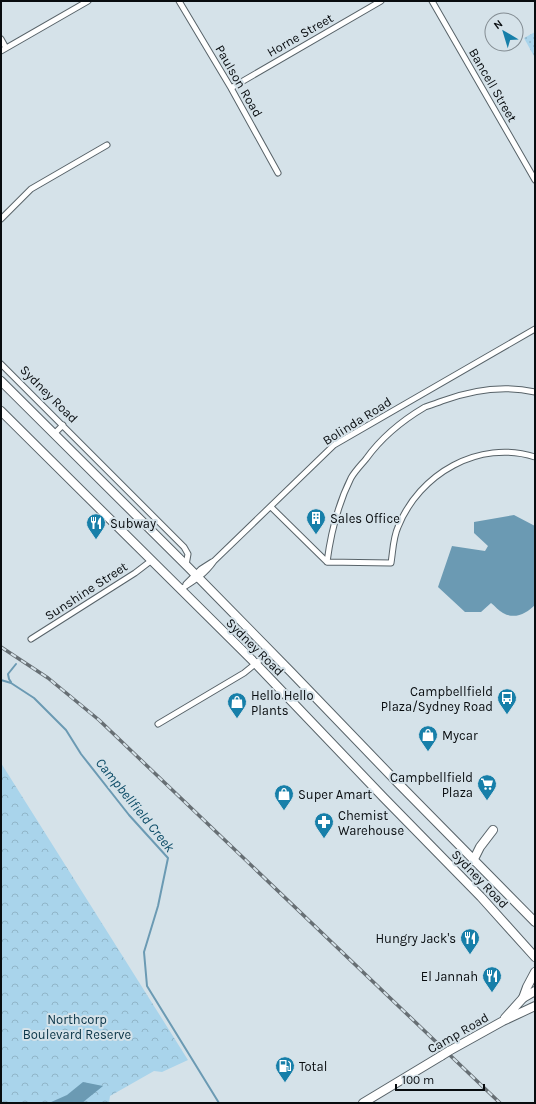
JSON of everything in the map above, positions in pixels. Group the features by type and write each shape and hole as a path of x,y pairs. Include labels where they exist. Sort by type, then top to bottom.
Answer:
{"main road":[{"name":"Sydney Road","path":"1,382 197,576 473,861 535,922"},
{"name":"Sydney Road","path":"1,411 256,664 384,798 482,897 535,957"},
{"path":"473,861 480,847 493,830"},
{"path":"524,998 527,987 535,972"},
{"name":"Camp Road","path":"503,1021 524,998 535,991"},
{"name":"Camp Road","path":"363,1103 449,1051 503,1021 535,1006"}],"street":[{"path":"76,1 79,6"},
{"path":"1,39 4,49 88,1"},
{"name":"Paulson Road","path":"179,1 231,88 278,173"},
{"name":"Horne Street","path":"231,88 381,1"},
{"name":"Bancell Street","path":"432,1 535,180"},
{"path":"1,219 31,189 107,145"},
{"name":"Bolinda Road","path":"181,589 214,561 334,445 535,330"},
{"name":"Sydney Road","path":"1,364 184,547 188,554 186,565"},
{"path":"327,562 332,526 341,498 352,476 374,448 397,426 426,407 473,391 502,389 535,392"},
{"path":"54,434 63,425"},
{"path":"271,507 327,562 391,563 394,537 397,527 405,512 424,487 444,470 461,461 478,455 500,452 524,453 535,457"},
{"name":"Sunshine Street","path":"31,639 135,573 152,560"},
{"path":"158,724 244,673 271,651"}],"green space":[{"path":"535,32 535,58 524,38"},
{"name":"Northcorp Boulevard Reserve","path":"1,763 188,1060 162,1072 154,1071 110,1096 109,1103 1,1103"}],"shaded area":[{"path":"514,515 535,526 535,605 525,613 516,616 503,613 491,603 481,612 465,612 438,587 452,546 485,551 488,546 474,533 474,522"},
{"path":"83,1082 103,1086 82,1103 49,1103 67,1095"}],"waterway":[{"path":"11,682 8,674 16,664"},
{"name":"Campbellfield Creek","path":"1,680 11,683 34,698 66,730 81,754 129,815 168,858 158,906 144,952 147,986 219,1103"}],"railway":[{"path":"1,647 48,678 99,720 500,1103"}],"place":[{"name":"Sales Office","path":"316,535"},
{"name":"Subway","path":"96,540"},
{"name":"Campbellfield Plaza/Sydney Road","path":"507,715"},
{"name":"Hello Hello Plants","path":"237,719"},
{"name":"Mycar","path":"428,752"},
{"name":"Campbellfield Plaza","path":"487,801"},
{"name":"Super Amart","path":"284,811"},
{"name":"Chemist Warehouse","path":"324,839"},
{"name":"Hungry Jack's","path":"470,955"},
{"name":"El Jannah","path":"492,993"},
{"name":"Total","path":"285,1083"}]}
